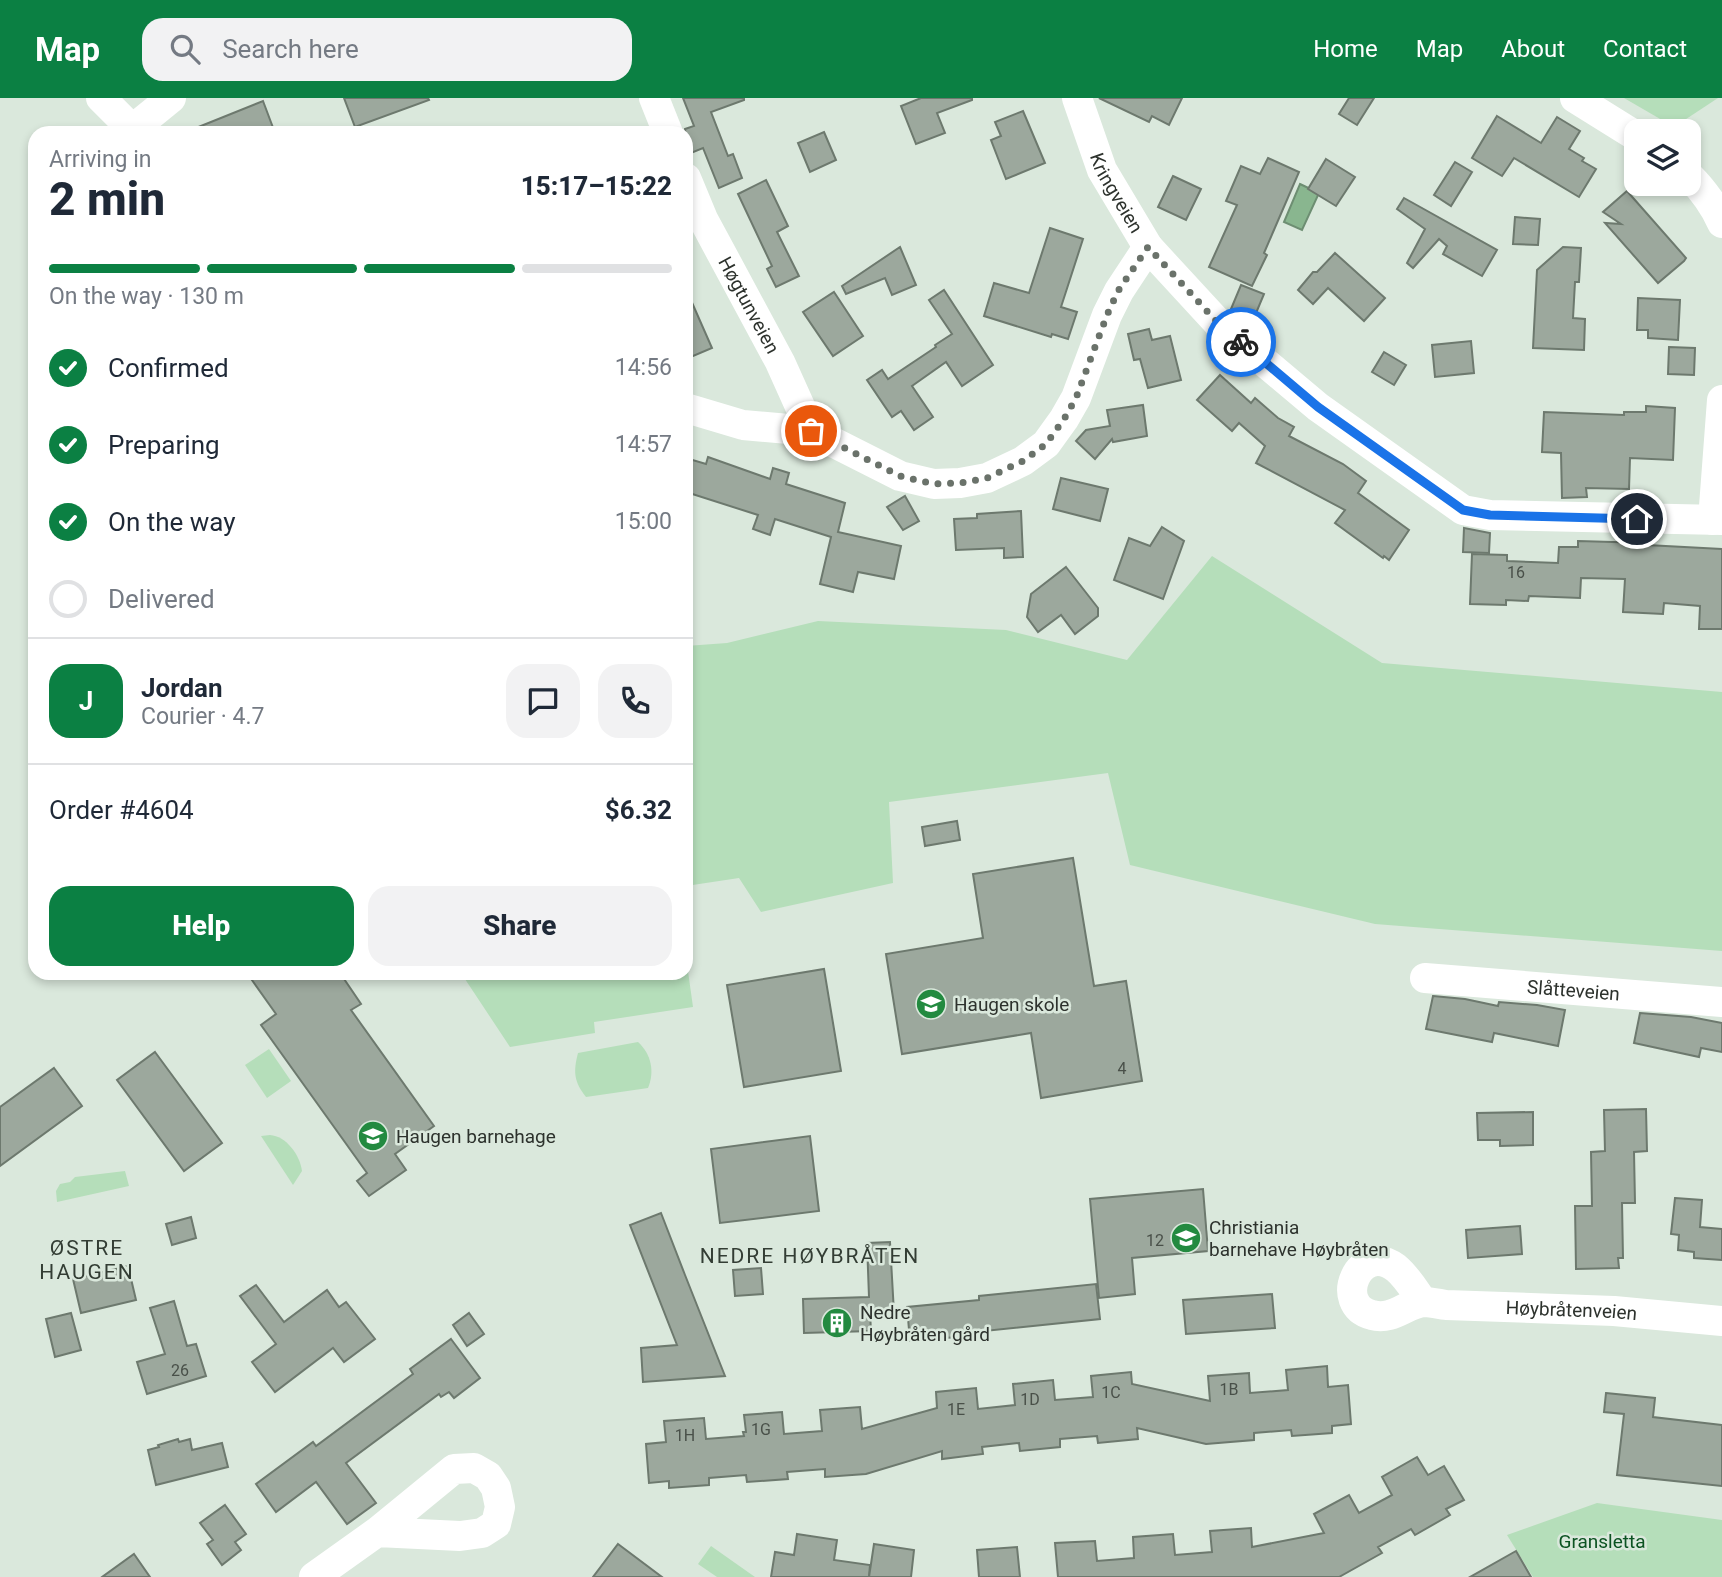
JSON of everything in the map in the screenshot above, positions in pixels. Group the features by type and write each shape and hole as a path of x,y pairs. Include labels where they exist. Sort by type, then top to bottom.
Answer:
{"street":[{"path":"101,98 126,126"},
{"path":"136,126 171,98"},
{"path":"654,98 665,126"},
{"name":"Kringveien","path":"1077,98 1102,170 1148,247 1218,323 1318,407 1463,510 1490,515 1717,520"},
{"path":"1575,98 1624,129"},
{"path":"1701,188 1722,223"},
{"name":"Høgtunveien","path":"693,195 703,219 780,362 811,431"},
{"path":"693,410 743,425 811,431 900,476 934,484 987,478 1023,461 1046,444 1064,419 1076,398 1118,291 1148,247"},
{"path":"1717,520 1722,400"},
{"name":"Slåtteveien","path":"1425,978 1722,1002"},
{"name":"Høybråtenveien","path":"1423,1302 1615,1311 1722,1321"},
{"path":"314,1577 377,1532"}],"green space":[{"path":"1624,98 1718,98 1686,119 1660,119"},
{"path":"1212,556 1382,663 1722,692 1722,951 1375,924 1130,865 1108,773 889,802 893,883 761,912 739,878 693,885 693,645 727,643 818,621 1006,630 1127,660"},
{"path":"466,980 689,980 693,1007 594,1022 595,1033 510,1047"},
{"path":"638,1042 650,1063 648,1088 586,1097 576,1077 578,1053"},
{"path":"269,1049 291,1081 267,1098 245,1065"},
{"path":"270,1135 287,1143 298,1159 302,1171 293,1185 261,1136"},
{"path":"125,1171 129,1186 57,1202 56,1191 60,1184 70,1182 75,1177"},
{"name":"Gransletta","path":"1597,1503 1722,1520 1722,1577 1533,1577 1507,1535"},
{"path":"711,1546 755,1577 717,1577 698,1564"}],"shaded area":[{"path":"1300,184 1319,193 1302,230 1284,222"}],"building":[{"path":"344,98 429,100 358,126 355,126"},
{"path":"683,98 744,98 711,112 728,156 733,154 742,178 719,188 703,148 693,152 694,126"},
{"path":"921,98 972,100 937,113 945,133 916,144 901,106"},
{"path":"1099,98 1182,98 1169,125 1152,116 1149,122"},
{"path":"1349,98 1374,98 1357,125 1339,114"},
{"path":"263,101 272,126 201,126"},
{"path":"1023,111 1045,163 1006,179 991,140 1001,136 995,122"},
{"path":"1497,116 1541,143 1557,117 1580,131 1569,149 1596,169 1579,197 1514,158 1502,176 1472,158"},
{"path":"824,132 836,160 810,172 798,143"},
{"path":"1268,158 1299,172 1252,286 1209,267 1237,205 1226,201 1241,166 1260,174"},
{"path":"1326,159 1355,177 1336,206 1308,189"},
{"path":"1455,162 1472,172 1451,206 1434,195"},
{"path":"1173,176 1201,189 1186,220 1158,207"},
{"path":"766,180 788,226 777,232 799,276 776,287 767,269 772,266 738,194"},
{"path":"1624,194 1624,196 1631,196 1686,258 1658,283 1605,223 1621,224 1603,212"},
{"path":"1404,198 1497,250 1482,276 1443,254 1447,246 1439,239 1413,268 1407,263 1425,229 1397,209"},
{"path":"1515,217 1540,219 1538,245 1513,244"},
{"path":"1050,228 1083,239 1061,307 1077,312 1068,339 1052,334 1051,337 984,316 994,283 1029,293"},
{"path":"900,247 916,285 892,295 885,278 846,294 842,286"},
{"path":"1563,247 1581,248 1579,282 1575,282 1573,318 1585,319 1584,350 1533,348 1537,270"},
{"path":"1335,253 1385,298 1364,321 1328,288 1313,304 1298,290 1313,272 1317,272"},
{"path":"1241,285 1264,294 1254,318 1231,309"},
{"path":"944,290 993,365 962,386 946,362 912,386 933,417 914,430 901,411 892,417 867,380 882,370 888,379 952,334 929,300"},
{"path":"834,292 863,336 833,356 803,312"},
{"path":"1638,298 1680,300 1678,340 1648,338 1648,330 1637,330"},
{"path":"693,305 712,348 693,356"},
{"path":"1149,329 1152,340 1170,336 1181,380 1148,388 1140,359 1134,360 1128,334"},
{"path":"1471,341 1474,373 1435,377 1432,345"},
{"path":"1669,347 1695,348 1694,375 1668,374"},
{"path":"1384,352 1406,365 1394,385 1372,372"},
{"path":"1220,375 1251,403 1255,398 1278,418 1294,427 1289,436 1343,464 1366,481 1358,493 1409,530 1389,560 1335,523 1345,510 1256,463 1265,446 1239,423 1232,431 1197,400"},
{"path":"1143,405 1147,436 1113,442 1112,439 1095,459 1076,441 1086,430 1110,426 1107,410"},
{"path":"1646,406 1675,408 1673,460 1630,458 1629,489 1586,488 1587,497 1562,498 1561,453 1542,452 1544,412 1624,415 1624,412 1646,412"},
{"path":"708,457 770,479 773,468 789,473 786,484 845,503 838,532 901,546 894,579 858,572 853,592 820,584 831,537 775,519 770,535 753,529 758,515 693,494 693,460 706,464"},
{"path":"1061,478 1108,489 1100,521 1053,509"},
{"path":"905,496 919,521 903,530 887,507"},
{"path":"1021,511 1023,557 1004,558 1004,548 956,550 954,519 977,518 977,514"},
{"path":"1162,527 1184,541 1163,599 1114,580 1129,538 1150,546"},
{"path":"1464,528 1490,533 1489,553 1463,552"},
{"path":"1578,541 1722,549 1722,629 1699,629 1700,606 1664,603 1663,614 1623,612 1625,579 1581,578 1580,598 1529,596 1528,601 1506,600 1506,605 1470,604 1472,554 1507,555 1507,561 1558,563 1559,547 1578,547"},
{"path":"1066,567 1098,608 1098,616 1075,634 1061,615 1038,632 1027,617 1031,594"},
{"path":"957,821 960,840 925,846 922,827"},
{"path":"1073,858 1094,986 1126,981 1142,1081 1041,1098 1031,1033 902,1054 886,954 983,938 973,874"},
{"path":"824,969 841,1071 744,1087 727,985"},
{"path":"252,980 345,980 361,1004 351,1010 434,1126 395,1154 406,1170 369,1196 357,1181 367,1173 261,1025 276,1014"},
{"path":"1433,996 1498,1006 1499,1002 1565,1010 1558,1046 1494,1033 1492,1042 1426,1029"},
{"path":"1640,1013 1691,1017 1722,1023 1722,1052 1701,1048 1699,1057 1634,1043"},
{"path":"155,1052 222,1143 184,1171 117,1080"},
{"path":"54,1068 82,1106 0,1166 0,1107"},
{"path":"1646,1109 1647,1151 1634,1152 1635,1203 1622,1203 1623,1258 1618,1258 1619,1268 1576,1269 1575,1206 1592,1206 1591,1152 1605,1151 1604,1110"},
{"path":"1533,1112 1533,1145 1500,1146 1500,1140 1478,1140 1477,1113"},
{"path":"810,1136 819,1211 720,1223 711,1149"},
{"path":"1203,1189 1208,1251 1132,1258 1135,1294 1099,1298 1090,1199"},
{"path":"1675,1198 1702,1200 1700,1227 1722,1229 1722,1260 1694,1258 1694,1252 1678,1250 1679,1235 1671,1234"},
{"path":"661,1213 725,1376 643,1382 641,1348 677,1345 630,1225"},
{"path":"191,1217 196,1238 172,1245 166,1224"},
{"path":"1520,1226 1522,1254 1468,1258 1466,1230"},
{"path":"890,1242 894,1313 870,1313 871,1331 804,1333 803,1299 869,1297 867,1243"},
{"path":"128,1266 136,1300 81,1313 73,1279"},
{"path":"761,1268 763,1294 735,1296 733,1270"},
{"path":"1096,1284 1100,1319 910,1341 907,1307 979,1300 979,1296"},
{"path":"256,1285 284,1322 327,1290 339,1307 346,1302 375,1339 344,1362 333,1348 275,1392 252,1362 276,1344 240,1296"},
{"path":"1272,1294 1275,1328 1186,1334 1183,1300"},
{"path":"174,1301 187,1346 196,1344 206,1376 147,1394 137,1362 165,1354 150,1308"},
{"path":"71,1313 81,1350 55,1357 46,1319"},
{"path":"469,1313 484,1334 467,1346 453,1325"},
{"path":"451,1339 480,1378 454,1398 449,1392 441,1397 439,1394 346,1463 376,1503 347,1524 316,1482 276,1512 256,1484 313,1442 316,1446 413,1374 410,1369"},
{"path":"1327,1366 1328,1387 1348,1385 1351,1424 1332,1426 1332,1433 1292,1436 1291,1430 1254,1433 1254,1440 1206,1444 1137,1428 1138,1439 1098,1443 1097,1436 1060,1439 1060,1447 1020,1451 1019,1443 982,1447 983,1454 942,1459 942,1451 866,1474 825,1477 825,1469 787,1472 788,1479 747,1482 746,1475 709,1478 709,1485 669,1488 669,1481 649,1483 646,1444 666,1442 664,1421 704,1418 706,1439 744,1436 744,1415 782,1412 784,1434 822,1431 820,1410 860,1407 862,1429 937,1408 936,1392 976,1388 978,1409 1015,1405 1013,1384 1053,1380 1055,1400 1093,1397 1091,1376 1131,1372 1132,1384 1210,1401 1208,1376 1249,1373 1250,1393 1288,1390 1286,1370"},
{"path":"1606,1393 1655,1398 1653,1417 1722,1425 1722,1486 1617,1475 1624,1414 1604,1412"},
{"path":"178,1439 179,1442 190,1439 192,1450 222,1443 228,1467 156,1485 148,1450"},
{"path":"1417,1457 1428,1475 1444,1466 1464,1500 1446,1509 1450,1515 1415,1535 1411,1529 1378,1547 1382,1553 1339,1577 1058,1577 1055,1543 1095,1541 1097,1561 1134,1558 1133,1537 1173,1534 1175,1555 1212,1552 1210,1531 1251,1528 1252,1547 1324,1533 1314,1514 1349,1495 1359,1513 1392,1495 1382,1477"},
{"path":"225,1505 246,1534 235,1542 241,1550 222,1565 207,1544 213,1540 200,1523"},
{"path":"797,1534 837,1540 834,1560 870,1565 869,1577 771,1577 775,1552 794,1555"},
{"path":"618,1544 662,1577 593,1577"},
{"path":"874,1544 914,1550 911,1577 869,1577"},
{"path":"1017,1547 1020,1577 979,1577 977,1550"},
{"path":"1516,1551 1531,1577 1470,1577"},
{"path":"134,1554 150,1577 102,1577"}],"way so far":[{"path":"811,431 900,476 934,484 987,478 1023,461 1046,444 1064,419 1076,398 1118,291 1148,247 1218,323 1241,342"}],"place":[{"name":"Haugen skole","path":"931,1004"},
{"name":"Haugen barnehage","path":"373,1136"},
{"name":"Christiania barnehave Høybråten","path":"1186,1238"},
{"name":"Nedre Høybråten gård","path":"837,1323"}],"district":[{"name":"NEDRE HØYBRÅTEN","path":"810,1256"},
{"name":"ØSTRE HAUGEN","path":"87,1260"}],"route":[{"path":"1241,342 1318,407 1463,510 1490,515 1637,519"}]}
